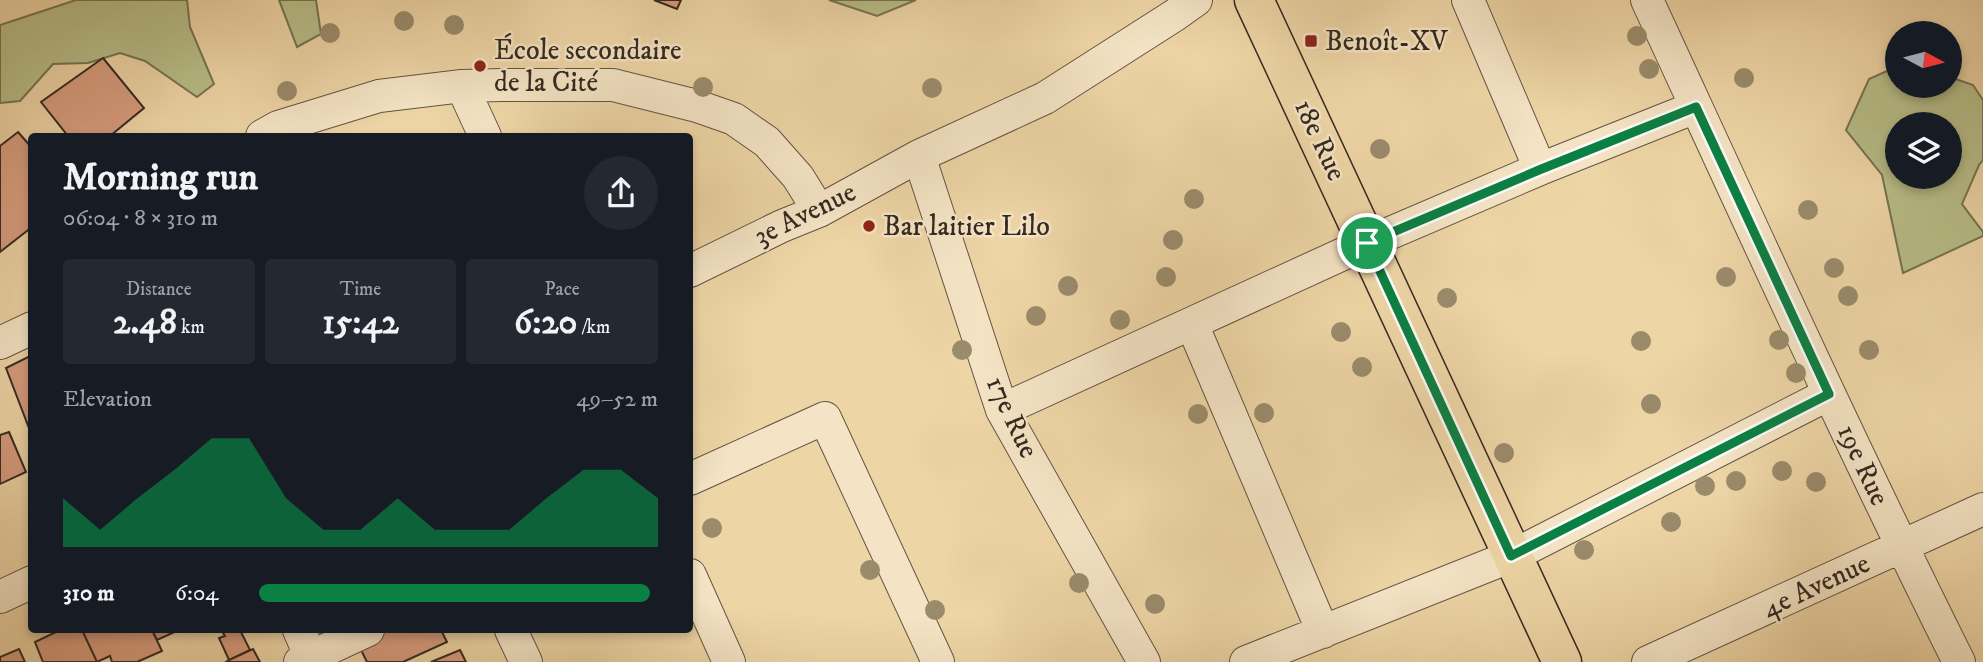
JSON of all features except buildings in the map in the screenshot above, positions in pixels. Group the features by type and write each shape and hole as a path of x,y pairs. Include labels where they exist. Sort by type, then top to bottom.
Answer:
{"main road":[{"name":"18e Rue","path":"1254,0 1562,662"}],"street":[{"name":"3e Avenue","path":"693,270 819,211 919,156 1045,97 1196,0"},
{"path":"1468,0 1539,170"},
{"name":"19e Rue","path":"1647,0 1901,547 1959,662"},
{"path":"267,133 278,127 379,96 462,86 613,86 697,106 734,118 767,142 798,177 819,211"},
{"path":"462,86 484,133"},
{"path":"1002,410 1367,243 1696,107"},
{"name":"17e Rue","path":"919,156 1002,410 1144,662"},
{"path":"1192,324 1323,632"},
{"path":"0,343 28,330"},
{"path":"1246,662 1511,556 1829,394"},
{"path":"693,478 825,418 938,662"},
{"name":"4e Avenue","path":"1648,662 1983,509"},
{"path":"693,582 729,662"},
{"path":"0,597 28,584"},
{"path":"306,653 360,633"},
{"path":"512,633 526,662"}],"green space":[{"path":"76,0 187,0 190,27 214,84 197,97 145,61 120,53 88,63 53,64 20,101 0,103 0,25"},
{"path":"279,0 316,0 321,34 297,47"},
{"path":"829,0 916,0 877,16"},
{"path":"1885,72 1885,98 1962,98 1962,81 1973,85 1983,100 1983,160 1962,204 1983,232 1983,236 1903,273 1885,189 1882,175 1846,130 1869,79"}],"place":[{"name":"Benoît-XV","path":"1311,41"},
{"name":"École secondaire de la Cité","path":"480,66"},
{"name":"Bar laitier Lilo","path":"869,226"}],"route":[{"path":"1696,107 1829,394 1511,556 1367,243 1696,107"}]}
